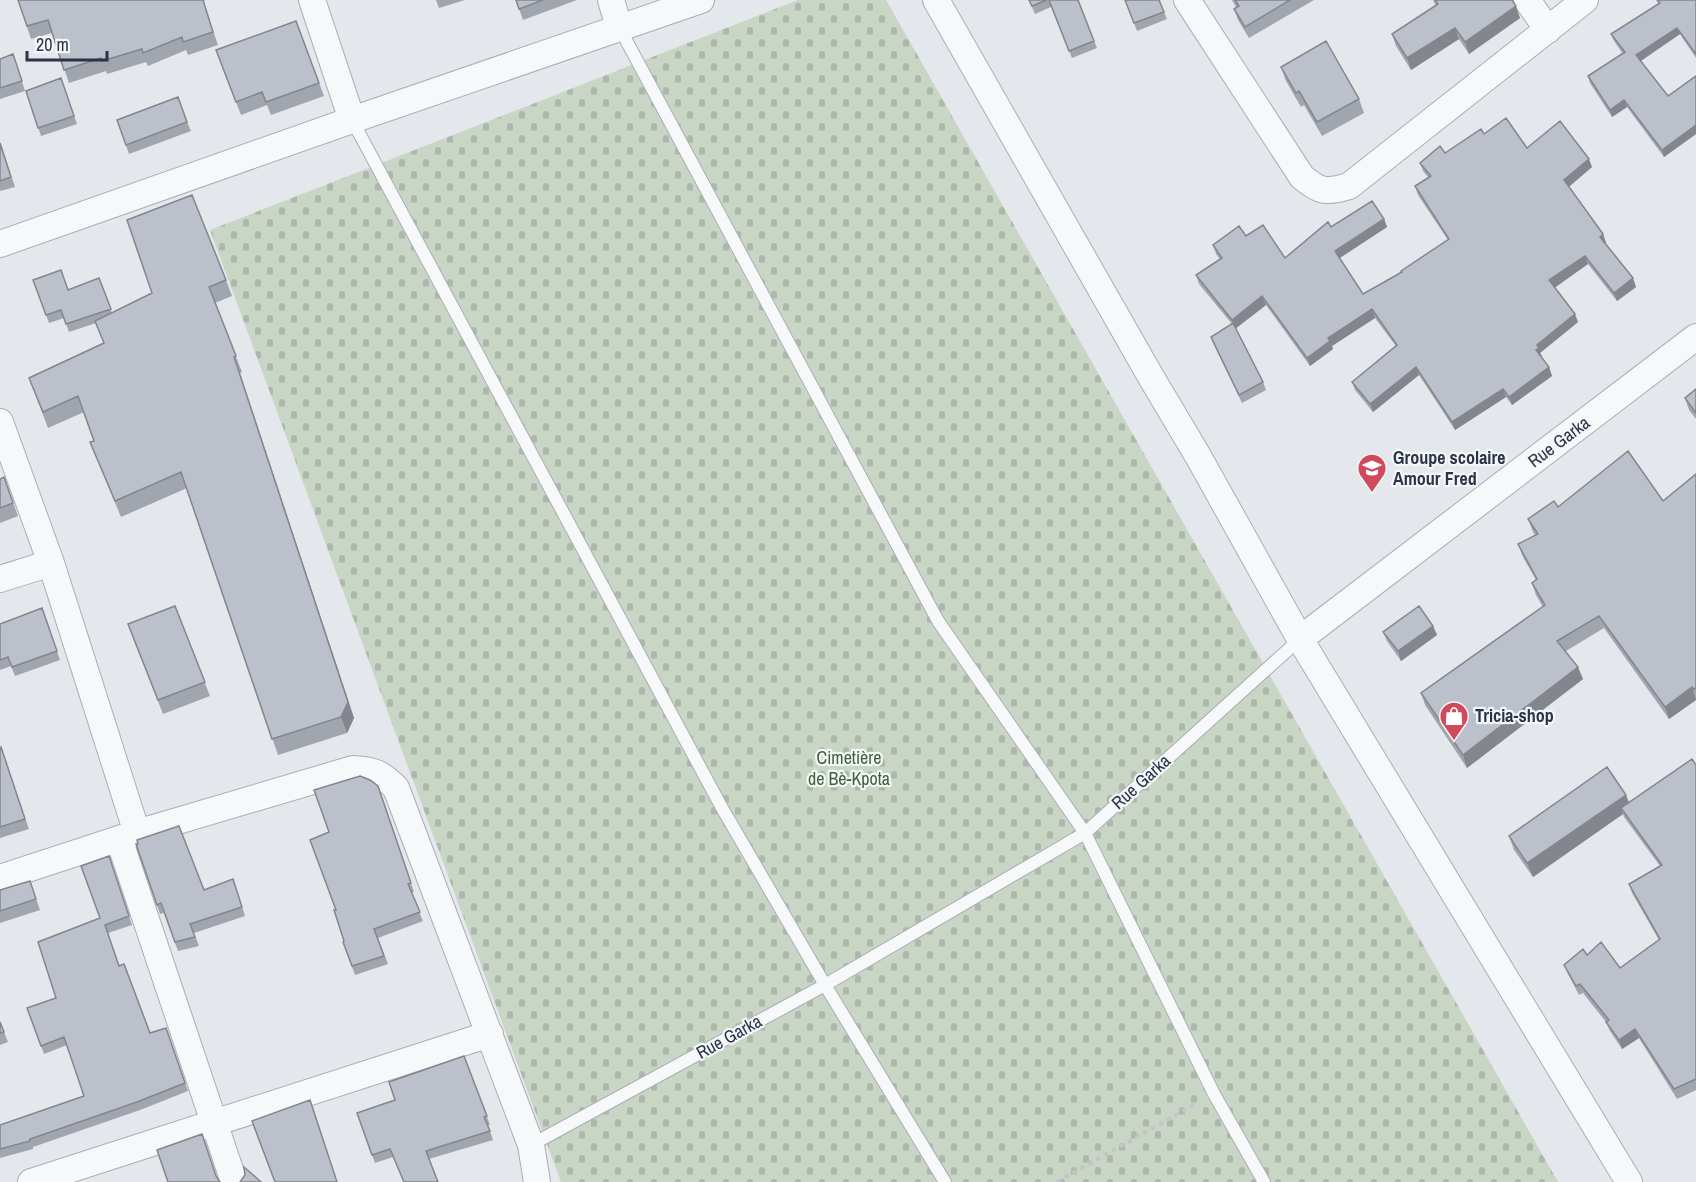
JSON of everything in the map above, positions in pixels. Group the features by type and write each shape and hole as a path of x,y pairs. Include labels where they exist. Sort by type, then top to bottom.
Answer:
{"street":[{"path":"312,0 352,120"},
{"path":"611,0 619,27"},
{"path":"0,244 701,0"},
{"path":"936,0 1151,378 1198,456 1300,639 1629,1182"},
{"path":"1187,0 1302,177 1316,189 1331,192 1349,186 1585,0"},
{"path":"1527,0 1548,30"},
{"name":"Rue Garka","path":"1300,639 1696,337"},
{"path":"0,422 51,563 128,836 214,1123 234,1182"},
{"path":"0,579 51,563"},
{"path":"0,878 128,836 353,769 370,770 385,777 396,788 490,1034 531,1145 537,1182"},
{"path":"32,1182 490,1034"}],"lane":[{"path":"619,27 938,621 1085,833 1214,1094 1264,1182"},
{"path":"352,120 722,807 825,985 945,1182"},
{"name":"Rue Garka","path":"531,1145 825,985 1085,833 1300,639"}],"path":[{"path":"1057,1182 1214,1094"}],"green space":[{"name":"Cimetière de Bè-Kpota","path":"798,0 886,0 1558,1182 561,1182 210,230"}],"building":[{"path":"18,0 203,0 213,32 183,42 182,37 143,53 142,49 102,61 101,58 64,70 48,20 27,26"},
{"path":"516,0 543,0 519,9"},
{"path":"1029,0 1047,0 1032,6"},
{"path":"1049,0 1078,0 1094,41 1069,51"},
{"path":"1125,0 1159,0 1164,12 1134,23"},
{"path":"1235,0 1290,0 1245,27 1234,9 1239,6"},
{"path":"1435,0 1512,0 1516,6 1465,42 1455,28 1407,58 1392,34 1438,4"},
{"path":"1658,0 1696,0 1696,54 1677,28 1636,55 1668,96 1696,76 1696,125 1662,150 1624,100 1610,110 1588,76 1625,52 1611,34 1660,3"},
{"path":"296,21 319,83 266,102 262,92 236,102 216,50"},
{"path":"1326,41 1359,99 1317,122 1299,91 1296,93 1281,67"},
{"path":"13,54 22,81 0,88 0,59"},
{"path":"61,78 74,116 38,128 26,91"},
{"path":"178,97 187,122 126,145 117,120"},
{"path":"1506,118 1527,148 1560,121 1589,159 1564,180 1603,234 1600,237 1633,278 1614,293 1585,256 1549,280 1575,314 1537,345 1539,348 1536,350 1549,367 1509,397 1503,389 1452,422 1416,367 1370,404 1352,382 1397,345 1372,309 1328,338 1330,341 1307,358 1262,296 1232,320 1196,275 1222,258 1213,245 1239,226 1246,236 1263,225 1285,258 1328,222 1331,227 1372,201 1384,219 1335,251 1363,294 1402,272 1449,239 1415,186 1431,176 1420,163 1440,146 1445,153 1481,129 1484,134"},
{"path":"0,143 11,177 0,181"},
{"path":"192,195 226,280 209,287 236,356 234,357 348,702 341,717 272,739 181,472 115,501 90,442 94,441 78,396 43,412 29,378 104,343 95,321 152,293 127,220"},
{"path":"61,270 68,290 99,278 111,309 66,324 61,310 46,315 33,280"},
{"path":"1233,323 1263,382 1239,395 1211,337"},
{"path":"1696,389 1696,413 1685,398"},
{"path":"1628,451 1663,501 1696,474 1696,688 1692,687 1665,707 1599,616 1557,641 1578,667 1463,755 1421,693 1545,605 1532,583 1537,579 1518,544 1538,534 1528,519 1554,501 1558,507"},
{"path":"4,477 13,503 0,508 0,479"},
{"path":"175,606 205,682 158,700 128,624"},
{"path":"1419,606 1433,626 1398,651 1383,632"},
{"path":"42,608 57,651 12,667 8,657 0,660 0,624"},
{"path":"0,748 25,819 0,827"},
{"path":"1692,759 1696,765 1696,1079 1674,1089 1635,1029 1619,1040 1606,1022 1609,1020 1580,984 1576,986 1564,965 1583,949 1587,955 1601,942 1620,968 1660,939 1629,884 1662,865 1621,808"},
{"path":"1607,767 1626,795 1527,863 1509,836"},
{"path":"360,776 378,786 411,883 408,884 420,912 374,929 384,956 352,966 343,942 334,910 336,910 310,840 329,832 314,790"},
{"path":"179,826 204,890 233,879 242,907 190,924 195,937 175,942 161,903 157,905 136,844 138,844 137,840"},
{"path":"109,856 129,916 105,925 119,966 124,964 150,1033 166,1028 185,1083 30,1139 30,1141 0,1149 0,1125 84,1096 64,1037 41,1046 27,1008 56,998 38,942 100,918 81,866"},
{"path":"30,881 36,899 0,911 0,890"},
{"path":"464,1056 487,1116 484,1117 490,1131 426,1151 438,1182 404,1182 390,1149 372,1155 357,1113 395,1100 389,1082"},
{"path":"310,1100 337,1182 275,1182 252,1121"},
{"path":"202,1134 220,1182 168,1182 157,1150"},
{"path":"244,1167 261,1182 240,1182 245,1175"}],"place":[{"name":"Groupe scolaire Amour Fred","path":"1372,494"},
{"name":"Tricia-shop","path":"1454,742"}]}
